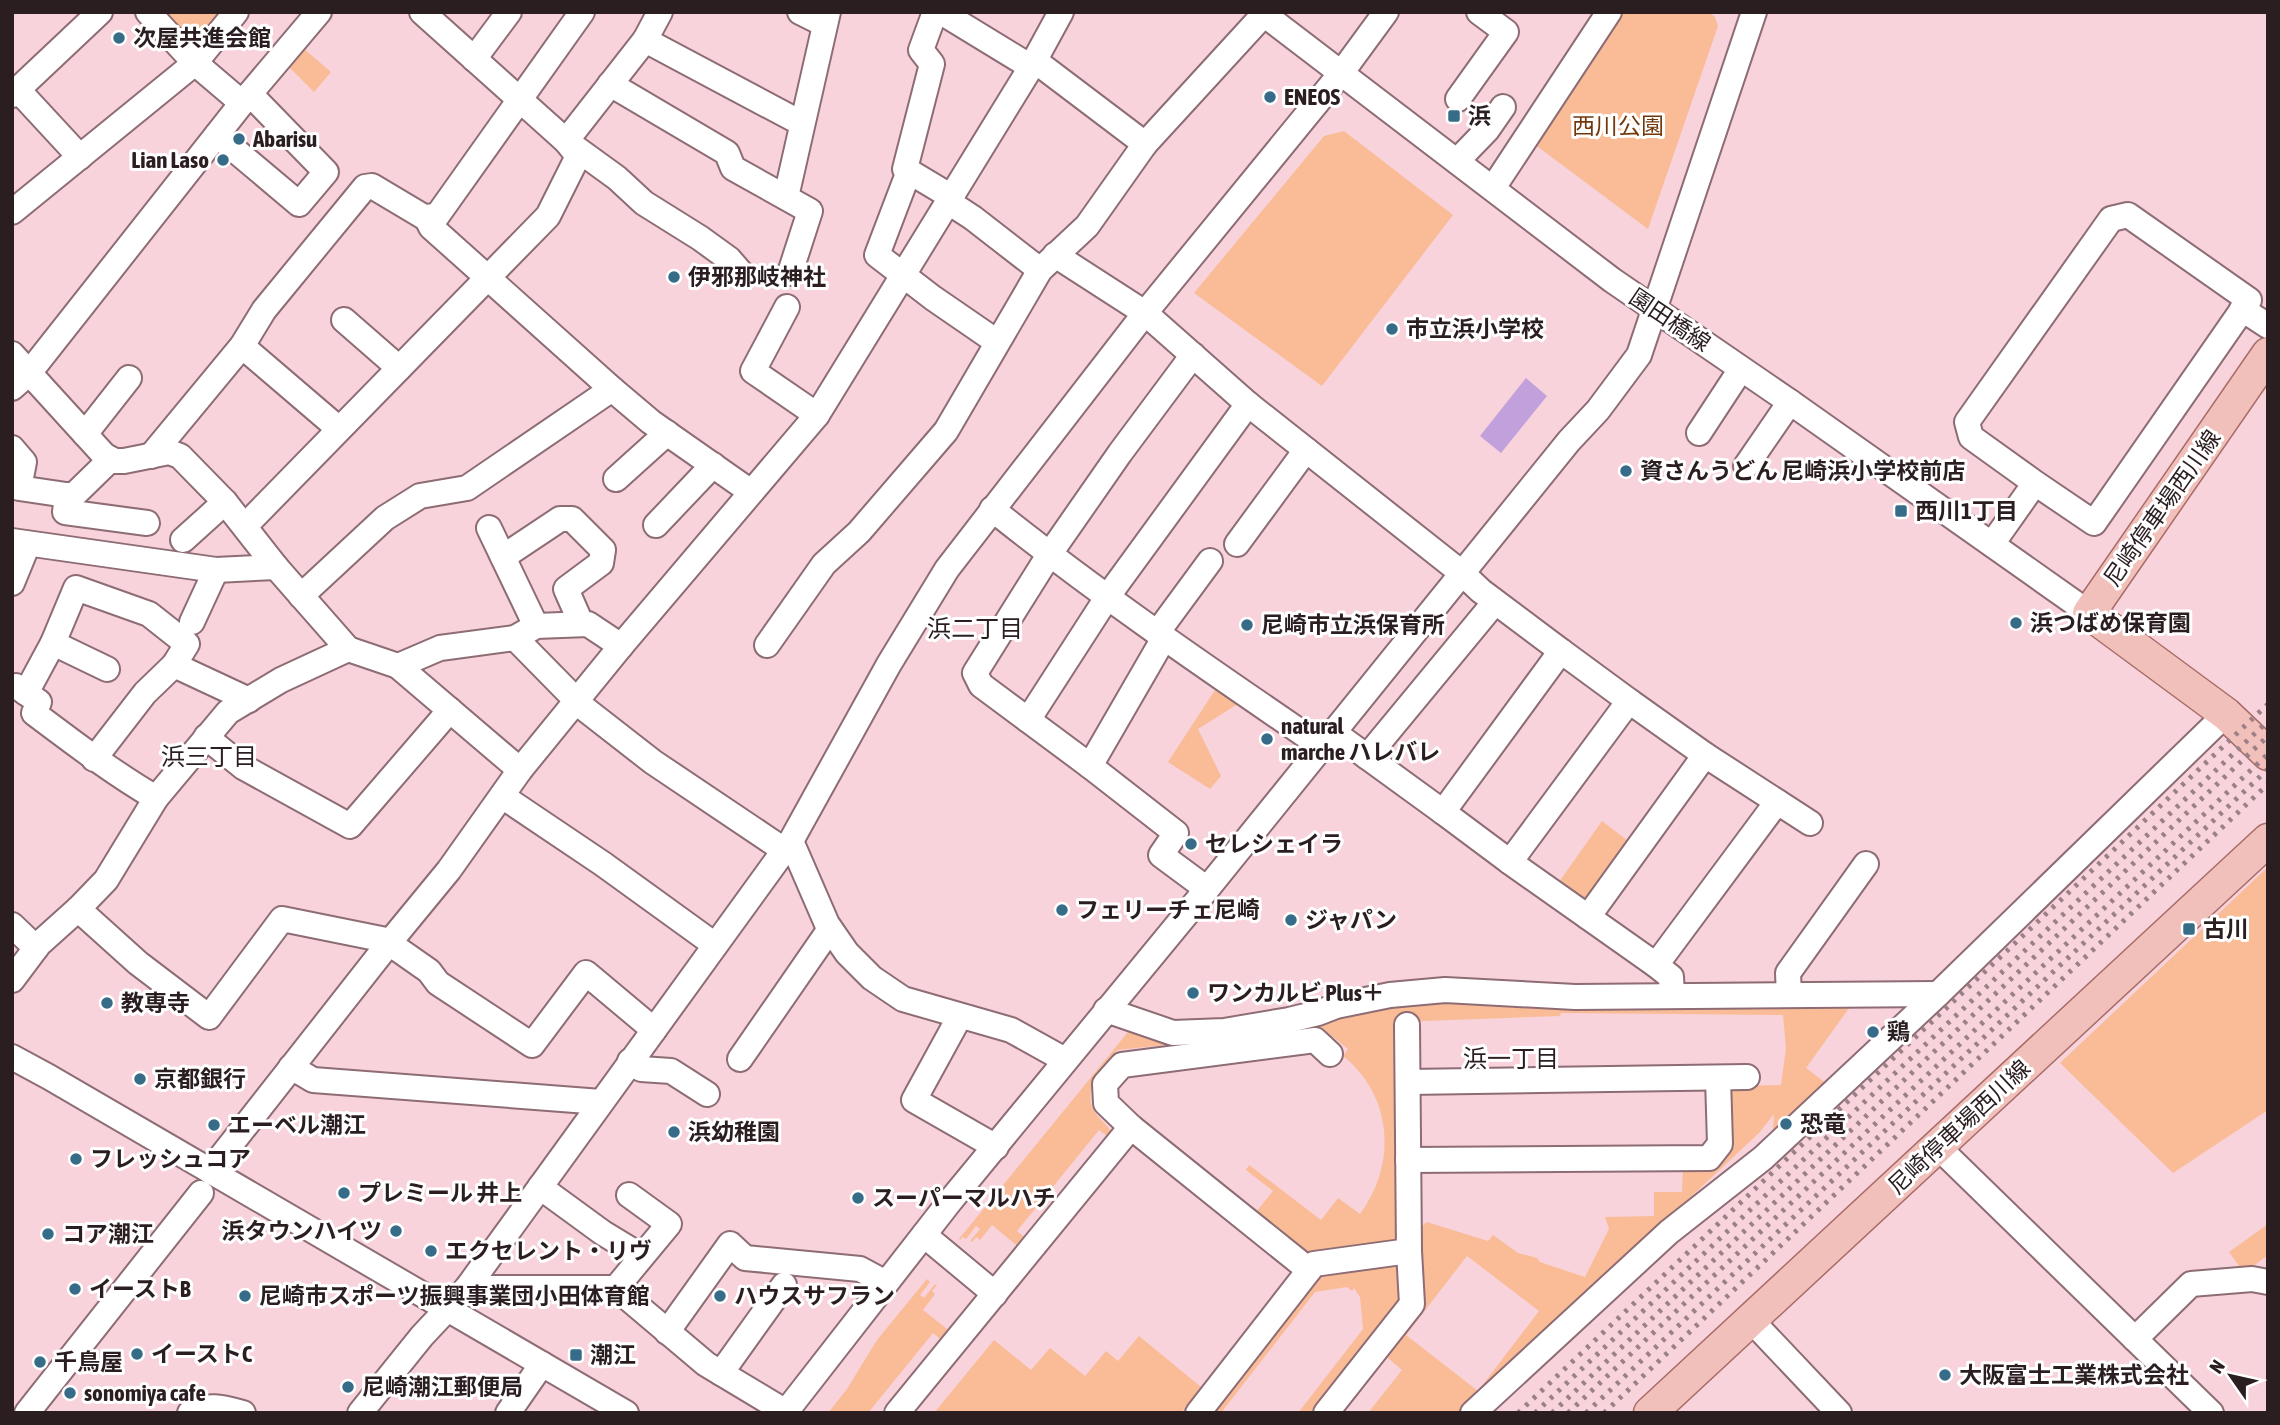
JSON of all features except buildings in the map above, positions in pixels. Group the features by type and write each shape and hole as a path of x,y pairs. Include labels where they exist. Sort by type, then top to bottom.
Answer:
{"main road":[{"name":"尼崎停車場西川線","path":"2089,613 2268,354"},
{"path":"2089,613 2226,714 2268,754"},
{"name":"尼崎停車場西川線","path":"1650,1413 2268,840"}],"street":[{"path":"148,12 195,64 246,99 326,172 299,204 217,135"},
{"path":"12,212 195,64 236,12"},
{"path":"21,381 246,99 319,12"},
{"path":"422,12 566,141 617,178 644,203 729,259 742,274"},
{"path":"474,59 509,12"},
{"path":"426,217 437,216 582,12"},
{"path":"566,141 645,40 660,12"},
{"path":"786,197 826,18 800,12"},
{"path":"935,12 921,50 932,64 905,169 973,218 1048,263 1145,313 1248,404 1463,574 1494,602 1705,755 1810,823"},
{"path":"941,12 1032,63 1145,144"},
{"path":"27,1413 291,1067 449,870 520,769 817,415 1032,63 1060,12"},
{"path":"360,1413 422,1336 467,1288 787,845 895,653 947,569 1145,313 1342,72 1386,12"},
{"path":"1458,99 1506,32 1479,12"},
{"path":"1493,188 1609,12"},
{"path":"767,645 824,564 859,532 946,431 997,342 1048,263 1087,226 1145,144 1264,13"},
{"name":"園田橋線","path":"1264,13 1612,280 2089,613"},
{"path":"467,1288 616,1288 706,1364 785,1412 1065,1060 1569,442 1598,410 1639,355 1741,48 1740,14"},
{"path":"80,157 15,92 86,17"},
{"path":"645,40 801,123"},
{"path":"610,84 727,153 733,168 810,211 790,273"},
{"path":"1457,161 1487,130 1503,107"},
{"path":"245,526 548,216 578,156 566,141"},
{"path":"909,171 877,255 997,342"},
{"path":"151,456 242,346 264,310 365,187 372,186 426,217 431,227 612,389 667,433 751,492"},
{"path":"2128,215 2249,300 2094,523 2035,483 1971,437 1968,422 2110,219 2128,215"},
{"path":"787,307 753,371 817,415"},
{"path":"2242,309 2268,326"},
{"path":"344,320 399,368"},
{"path":"242,346 339,429"},
{"path":"12,354 21,381 85,434 104,455 124,461 169,452 180,456 225,502 276,567 348,649 398,666 520,769"},
{"path":"1193,355 1049,555 975,673 981,685 1176,833 1161,855 1207,889"},
{"path":"1699,433 1741,369"},
{"path":"85,434 129,378"},
{"path":"301,596 385,518 420,496 467,488 612,389"},
{"path":"1746,466 1790,402"},
{"path":"1028,720 1108,596 1248,404"},
{"path":"616,479 667,433"},
{"path":"12,448 24,462 19,488 73,496 111,459"},
{"path":"1237,544 1306,450"},
{"path":"656,525 713,465"},
{"path":"1992,544 2035,483"},
{"path":"67,495 65,512 147,523"},
{"path":"183,540 225,502"},
{"path":"992,509 1049,555 1161,636 1327,739 1367,757 1656,965 1671,977 1672,996"},
{"path":"503,557 560,519 572,519 603,550 601,563 566,589 581,623"},
{"path":"489,528 503,557 525,632 576,701 653,762 787,845 830,929 854,961 894,995 1011,1030 1065,1060"},
{"path":"12,583 20,542 216,570 276,567"},
{"path":"1090,766 1161,636 1210,561"},
{"path":"192,622 216,570"},
{"path":"94,759 145,693 174,665 187,643 149,614 76,588 53,643 19,688 39,702 34,713 94,759 156,798"},
{"path":"1367,757 1494,602"},
{"path":"398,666 440,648 581,623 598,629 621,646"},
{"path":"53,643 107,668"},
{"path":"12,980 36,948 106,880 156,798 228,712 281,680 348,649"},
{"path":"1443,812 1561,651"},
{"path":"174,665 249,700"},
{"path":"1510,862 1629,701"},
{"path":"206,737 243,767 350,826 450,710"},
{"path":"1473,1413 1669,1233 1763,1158 1938,994 2226,714"},
{"path":"1588,916 1705,755"},
{"path":"502,796 603,864 715,945"},
{"path":"1656,965 1777,802"},
{"path":"1789,995 1788,972 1866,864"},
{"path":"78,909 138,963 209,1017 282,919 390,942 429,971 438,983 532,1045 586,973 654,1030"},
{"path":"12,925 36,948"},
{"path":"740,1059 830,929"},
{"path":"1106,1010 1173,1033 1224,1031 1289,1020 1336,1006 1390,995 1445,990 1575,997 1938,994"},
{"path":"960,1016 914,1100 996,1147"},
{"path":"1326,1413 1412,1304 1409,1251 1408,1026"},
{"path":"1309,1270 1132,1127 1106,1103 1105,1084 1122,1065 1315,1041 1330,1055"},
{"path":"630,1061 641,1069 671,1072 708,1094"},
{"path":"14,1062 49,1077 205,1182 449,1309 626,1413"},
{"path":"291,1067 313,1080 601,1102"},
{"path":"1408,1082 1747,1077"},
{"path":"1408,1160 1709,1158 1720,1144 1718,1078"},
{"path":"897,1413 1132,1127"},
{"path":"1938,1147 2211,1413"},
{"path":"540,1187 603,1233 641,1256"},
{"path":"616,1288 669,1224 629,1195"},
{"path":"924,1235 995,1294"},
{"path":"667,1332 730,1244 745,1258 860,1269 886,1283"},
{"path":"1198,1413 1314,1264 1409,1251"},
{"path":"2135,1339 2191,1284 2263,1276"},
{"path":"720,1373 784,1285"},
{"path":"1750,1319 1839,1413"},
{"path":"508,1413 542,1364"},
{"path":"190,1413 199,1408 218,1406 243,1413"}],"green space":[{"path":"158,12 228,12 200,47 189,47"},
{"name":"西川公園","path":"1613,12 1709,12 1715,17 1718,26 1648,229 1534,144"},
{"path":"303,48 331,72 314,92 289,67"},
{"path":"1344,131 1453,215 1322,386 1194,293 1324,136"},
{"path":"1217,687 1241,702 1198,729 1221,776 1210,789 1168,762"},
{"path":"1602,821 1628,841 1583,901 1559,882"},
{"path":"2268,867 2268,1110 2173,1173 2060,1063"},
{"path":"1392,1002 1852,1004 1806,1068 1831,1087 1772,1142 1774,1114 1759,1133 1460,1413 1368,1413 1402,1370 1388,1358 1386,1352 1422,1277 1421,1227 1427,1222 1488,1241 1493,1235 1518,1253 1585,1277 1609,1229 1605,1217 1654,1216 1654,1192 1682,1192 1683,1167 1714,1167 1726,1091 1731,1086 1781,1085 1786,1048 1783,1015 1561,1013 1560,1016 1398,1022 1399,1237 1393,1243 1309,1256 1256,1212 1273,1191 1246,1170 1249,1165 1321,1220 1338,1198 1360,1214 1380,1174 1384,1131 1380,1110 1360,1072 1343,1056 1348,1049 1324,1030 1227,1040","holes":["1467,1256 1539,1311 1478,1391 1406,1335"]},
{"path":"1128,1032 1166,1042 1165,1045 1117,1050 1096,1077 1091,1103 1111,1133 1111,1139 1099,1130 1017,1231 1028,1240 1021,1249 992,1225 980,1240 976,1237 970,1241 980,1229 976,1226 966,1239 963,1237 960,1240 959,1239"},
{"path":"2268,1224 2268,1255 2244,1273 2229,1252"},
{"path":"1394,1261 1400,1266 1400,1298 1311,1413 1298,1413 1363,1329 1360,1297 1354,1288 1352,1291 1347,1287 1315,1292 1221,1413 1208,1413 1319,1270"},
{"path":"927,1279 930,1282 920,1295 924,1298 935,1284 937,1285 932,1291 935,1294 923,1310 952,1333 944,1342 933,1333 868,1413 828,1413 847,1389 877,1340"},
{"path":"1139,1336 1201,1387 1181,1413 934,1413 994,1340 1031,1370 1050,1348 1085,1376 1106,1351 1118,1361"}],"shaded area":[{"path":"1526,378 1547,396 1501,453 1480,436"}],"railway":[{"path":"1518,1413 2268,704"},
{"path":"1535,1413 2268,721"},
{"path":"1552,1413 2268,736"},
{"path":"1568,1413 2268,754"},
{"path":"1586,1413 2268,769"},
{"path":"1604,1413 2268,784"}],"place":[{"name":"次屋共進会館","path":"119,38"},
{"name":"ENEOS","path":"1270,97"},
{"name":"浜","path":"1454,116"},
{"name":"Abarisu","path":"239,139"},
{"name":"Lian Laso","path":"223,160"},
{"name":"伊邪那岐神社","path":"674,277"},
{"name":"市立浜小学校","path":"1392,329"},
{"name":"資さんうどん 尼崎浜小学校前店","path":"1626,471"},
{"name":"西川1丁目","path":"1901,511"},
{"name":"浜つばめ保育園","path":"2016,623"},
{"name":"尼崎市立浜保育所","path":"1247,625"},
{"name":"natural marche ハレバレ","path":"1267,739"},
{"name":"セレシェイラ","path":"1191,844"},
{"name":"フェリーチェ尼崎","path":"1062,910"},
{"name":"ジャパン","path":"1291,920"},
{"name":"古川","path":"2189,929"},
{"name":"ワンカルビ Plus＋","path":"1193,993"},
{"name":"教専寺","path":"107,1003"},
{"name":"鶏","path":"1873,1032"},
{"name":"京都銀行","path":"140,1079"},
{"name":"恐竜","path":"1786,1124"},
{"name":"エーベル潮江","path":"214,1125"},
{"name":"浜幼稚園","path":"674,1132"},
{"name":"フレッシュコア","path":"76,1159"},
{"name":"プレミール 井上","path":"344,1193"},
{"name":"スーパーマルハチ","path":"858,1198"},
{"name":"浜タウンハイツ","path":"396,1231"},
{"name":"コア潮江","path":"48,1234"},
{"name":"エクセレント・リヴ","path":"431,1251"},
{"name":"イーストB","path":"75,1289"},
{"name":"尼崎市スポーツ振興事業団小田体育館","path":"245,1296"},
{"name":"ハウスサフラン","path":"720,1296"},
{"name":"イーストC","path":"137,1354"},
{"name":"潮江","path":"576,1355"},
{"name":"千鳥屋","path":"40,1362"},
{"name":"大阪富士工業株式会社","path":"1945,1375"},
{"name":"尼崎潮江郵便局","path":"348,1387"},
{"name":"sonomiya cafe","path":"70,1393"}],"district":[{"name":"浜二丁目","path":"975,629"},
{"name":"浜三丁目","path":"209,757"},
{"name":"浜一丁目","path":"1511,1059"}]}
